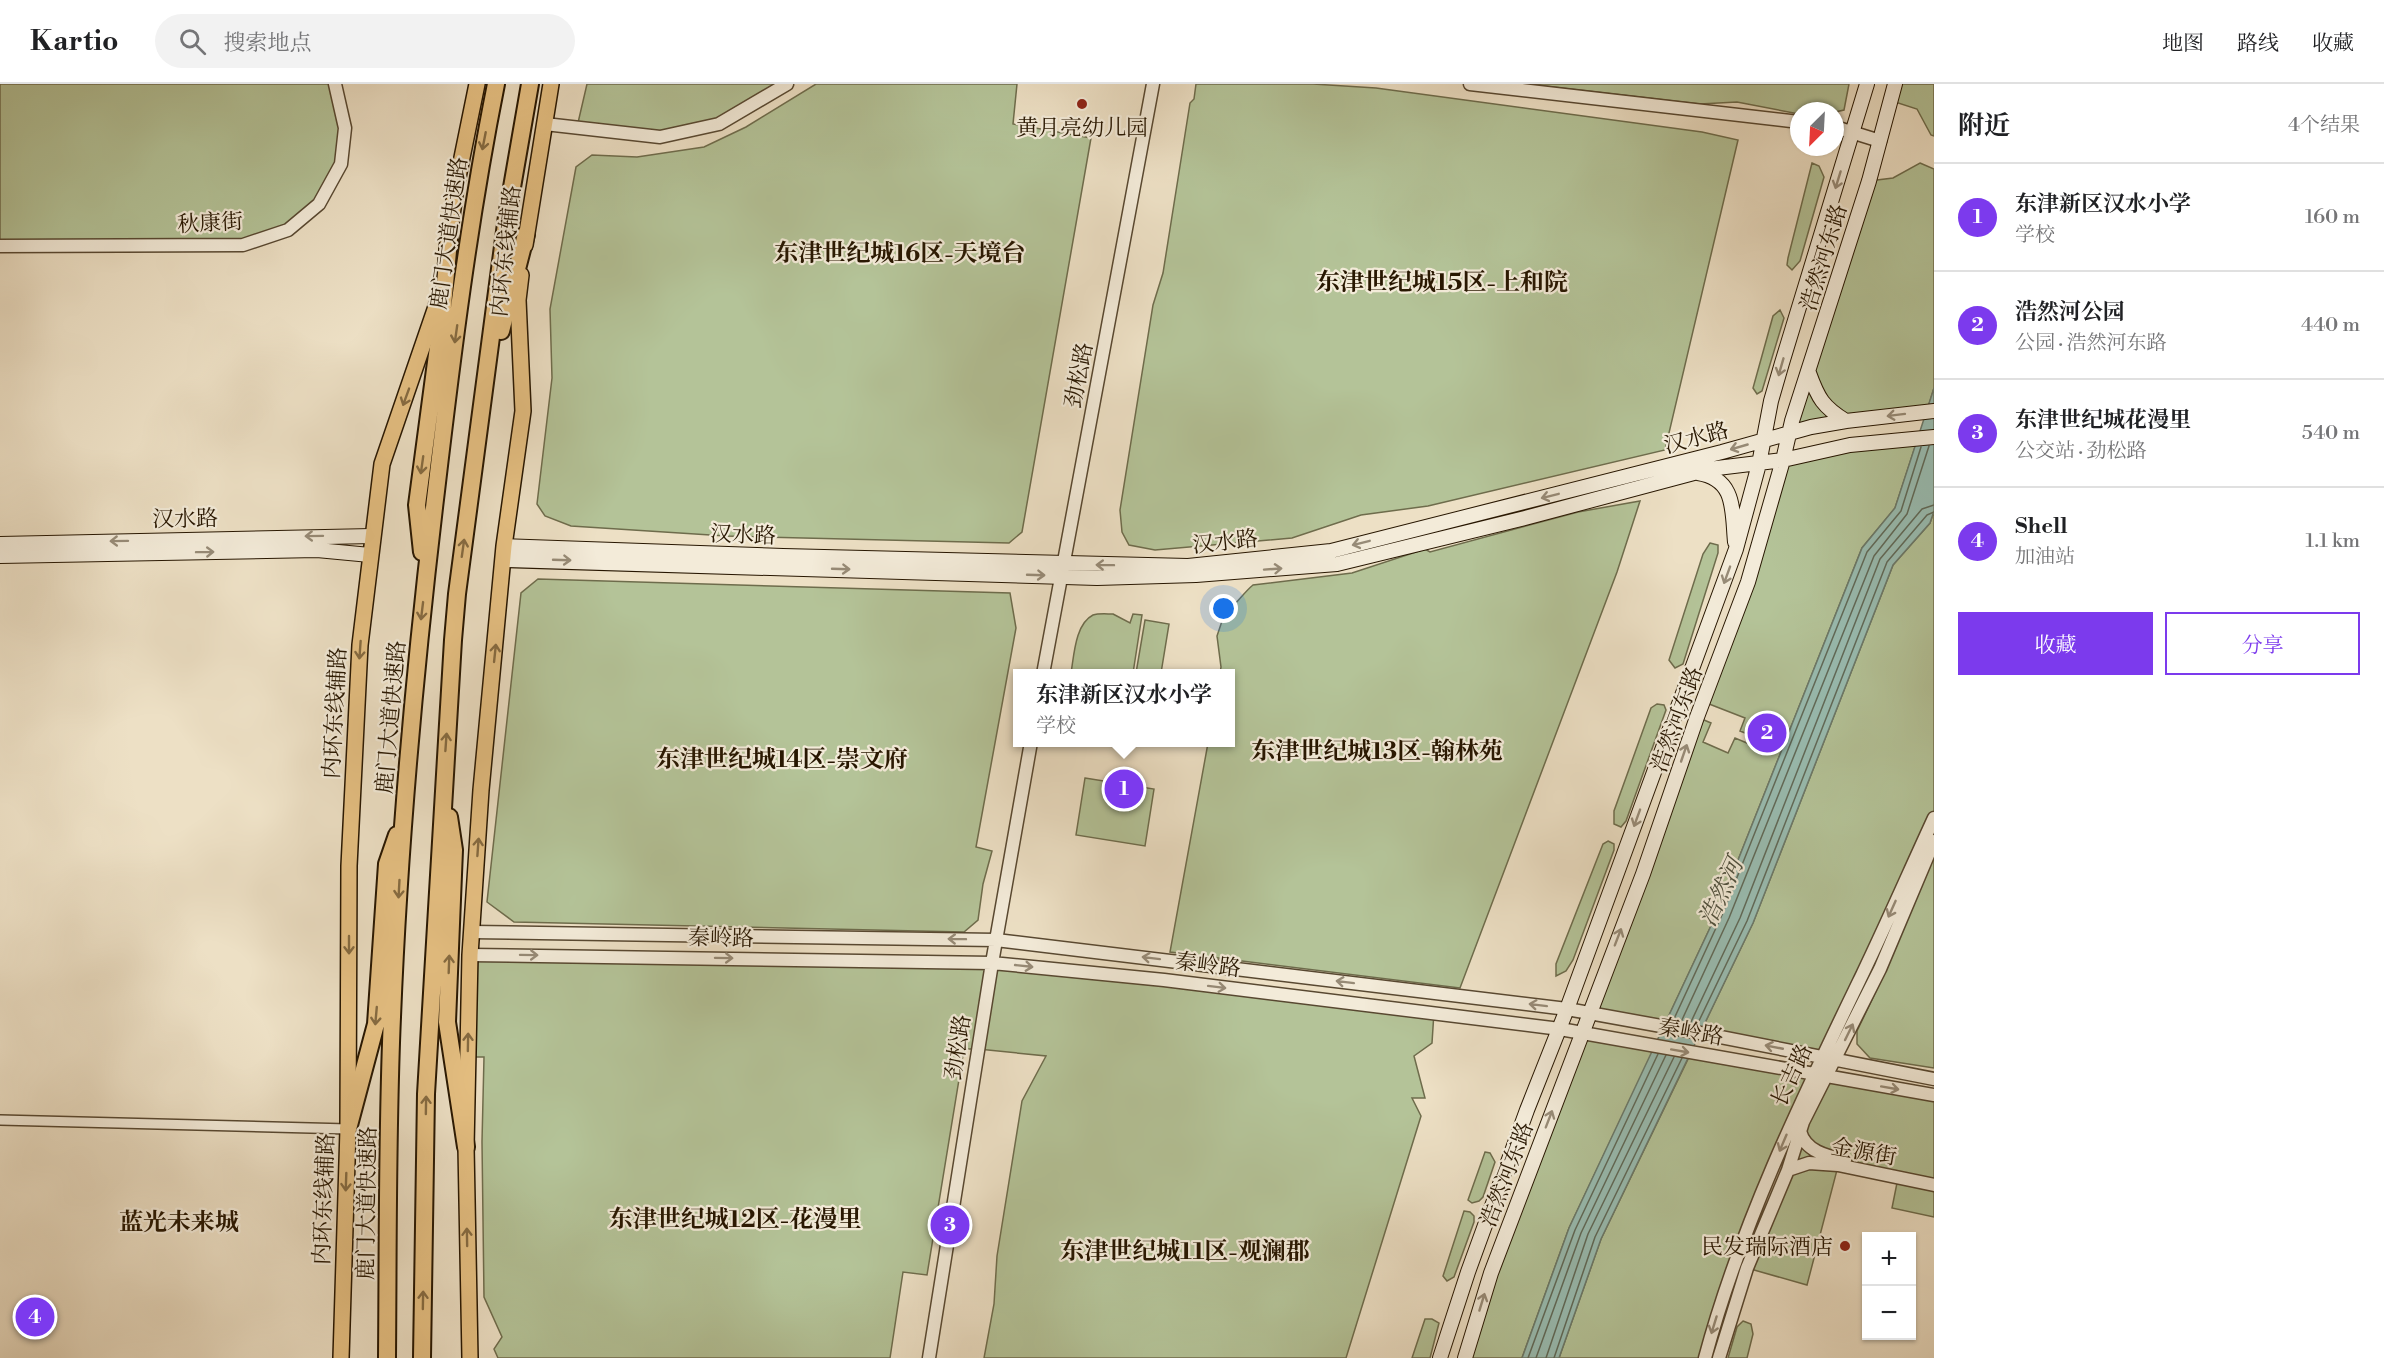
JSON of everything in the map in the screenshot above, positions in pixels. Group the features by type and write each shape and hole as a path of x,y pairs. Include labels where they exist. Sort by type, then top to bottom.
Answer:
{"highway":[{"name":"鹿门大道快速路","path":"387,1358 392,1016 404,814 425,584 450,375 480,162 496,84"},
{"path":"422,1358 426,1094 443,780 457,594 507,216 530,84"},
{"path":"472,482 491,415 501,330 526,234"},
{"path":"425,584 417,505 442,317 449,240"},
{"path":"443,780 454,850 447,1022 466,1147"},
{"path":"348,1129 376,1024 387,864 404,814"}],"main road":[{"name":"内环东线辅路","path":"339,1356 348,1129 349,866 360,645 382,464 437,311 456,187 477,84"},
{"name":"内环东线辅路","path":"471,1355 466,1147 470,955 481,790 504,553 523,411 518,300 526,234 551,84"},
{"name":"浩然河东路","path":"1440,1358 1468,1272 1519,1132 1568,1009 1736,549 1765,440 1782,363 1867,84"},
{"name":"浩然河东路","path":"1466,1358 1491,1273 1643,874 1697,717 1748,582 1789,435 1880,141 1895,84"},
{"path":"1809,373 1817,395 1828,410 1852,420"},
{"name":"汉水路","path":"1062,570 1188,566 1331,551 1789,435 1811,427 1934,411"},
{"name":"汉水路","path":"504,553 1196,575 1336,564 1696,473 1783,460 1860,444 1934,437"},
{"path":"1696,473 1711,475 1723,483 1731,504 1736,549"},
{"name":"汉水路","path":"0,544 372,536"},
{"name":"汉水路","path":"0,556 317,550 370,555"}],"street":[{"name":"秋康街","path":"0,246 243,245 288,230 319,204 341,164 345,128 335,84"},
{"path":"545,124 660,137 719,124 787,84"},
{"name":"劲松路","path":"1044,669 1153,84"},
{"path":"1470,84 1790,121"},
{"path":"1844,130 1880,141"},
{"name":"劲松路","path":"929,1358 992,963 1030,747"},
{"name":"长吉路","path":"1719,1358 1747,1268 1788,1170 1800,1131 1813,1100 1823,1056 1934,818"},
{"name":"长吉路","path":"1705,1358 1715,1321 1753,1215 1820,1075 1836,1059 1880,969 1933,845"},
{"name":"秦岭路","path":"472,933 996,940 1589,1012 1934,1079"},
{"name":"秦岭路","path":"470,955 992,963 1164,980 1560,1029 1934,1095"},
{"path":"0,1120 348,1129"},
{"name":"金源街","path":"1800,1131 1803,1140 1820,1154 1934,1178"},
{"name":"金源街","path":"1788,1170 1809,1163 1838,1166 1934,1185"}],"green space":[{"path":"0,84 335,84 340,97 341,164 319,204 288,230 243,245 0,246"},
{"path":"587,84 775,84 747,104 717,119 663,131 577,127"},
{"path":"816,84 1017,84 1013,124 1091,138 1022,532 1009,543 726,536 571,526 545,516 537,504 552,378 550,309 576,167 592,155 637,157 704,147 746,127"},
{"path":"1196,84 1313,84 1376,88 1702,132 1738,140 1665,450 1428,506 1361,515 1292,538 1155,550 1129,545 1122,532 1120,510 1153,305 1163,273 1190,103 1194,99"},
{"path":"1527,84 1849,84 1844,110 1844,102 1790,102 1790,112 1737,102 1700,104"},
{"path":"1895,84 1934,84 1934,136 1931,135 1917,109 1892,101"},
{"path":"1812,163 1819,166 1824,177 1800,261 1792,270 1787,265 1788,258"},
{"path":"1920,163 1934,169 1934,388 1927,411 1789,435 1869,181 1893,178"},
{"path":"1780,310 1784,318 1762,391 1757,394 1753,388 1773,316"},
{"path":"1918,438 1895,508 1862,548 1717,913 1664,1026 1589,1012 1697,717 1711,723 1703,742 1728,753 1735,738 1754,746 1758,738 1740,731 1745,718 1704,702 1783,460"},
{"path":"1640,501 1617,572 1460,988 1170,952 1207,747 1235,747 1235,669 1221,669 1217,636 1225,612 1253,585 1352,573 1425,549 1430,552 1578,512"},
{"path":"1934,511 1934,818 1823,1056 1700,1033 1753,923 1893,565 1930,523"},
{"path":"1710,543 1718,545 1718,553 1683,664 1675,668 1669,660 1703,554"},
{"path":"538,579 1010,593 1016,628 976,847 992,851 983,884 978,920 964,932 514,922 487,902 521,593"},
{"path":"1113,614 1130,623 1133,614 1142,615 1134,669 1072,669 1076,641 1082,625 1093,615"},
{"path":"1145,620 1169,624 1162,669 1137,669"},
{"path":"1657,704 1664,705 1666,710 1626,821 1621,827 1614,824 1614,811 1651,708"},
{"path":"1085,778 1154,789 1145,846 1076,835"},
{"path":"1608,841 1614,844 1614,850 1573,960 1566,971 1556,976 1556,964 1603,844"},
{"path":"1934,858 1934,1068 1870,1058 1857,1044 1857,1031 1888,966 1929,865"},
{"path":"470,955 992,963 1434,1012 1432,1043 1414,1056 1425,1098 1412,1098 1421,1116 1346,1358 984,1358 994,1304 997,1256 1022,1101 1046,1056 964,1049 927,1275 903,1272 890,1358 498,1358 494,1349 502,1337 484,1297 482,1142 484,1057 468,1057"},
{"path":"1581,1032 1655,1047 1569,1228 1522,1358 1465,1358"},
{"path":"1691,1053 1934,1096 1934,1217 1892,1208 1898,1178 1838,1166 1807,1285 1747,1268 1788,1170 1808,1163 1778,1156 1705,1358 1559,1358 1601,1239"},
{"path":"1485,1152 1490,1153 1495,1162 1483,1197 1472,1203 1468,1200"},
{"path":"1464,1211 1474,1216 1474,1222 1454,1277 1447,1281 1443,1276"},
{"path":"1425,1319 1432,1319 1439,1323 1430,1358 1412,1358"},
{"path":"1743,1321 1751,1324 1753,1334 1747,1358 1728,1358 1737,1327"}],"water":[{"path":"1934,388 1934,511 1930,523 1893,565 1753,923 1601,1239 1559,1358 1522,1358 1569,1228 1717,913 1862,548 1895,508"}],"place":[{"name":"黄月亮幼儿园","path":"1082,104"},
{"name":"浩然河公园","path":"1767,733"},
{"name":"东津新区汉水小学","path":"1124,789"},
{"name":"东津世纪城花漫里","path":"950,1225"},
{"name":"民发瑞际酒店","path":"1845,1246"},
{"name":"Shell","path":"35,1317"}],"district":[{"name":"东津世纪城16区-天境台","path":"900,253"},
{"name":"东津世纪城15区-上和院","path":"1442,282"},
{"name":"东津世纪城13区-翰林苑","path":"1377,751"},
{"name":"东津世纪城14区-崇文府","path":"782,759"},
{"name":"东津世纪城12区-花漫里","path":"735,1219"},
{"name":"蓝光未来城","path":"179,1222"},
{"name":"东津世纪城11区-观澜郡","path":"1185,1251"}],"water label":[{"name":"浩然河","path":"1721,892"}]}
